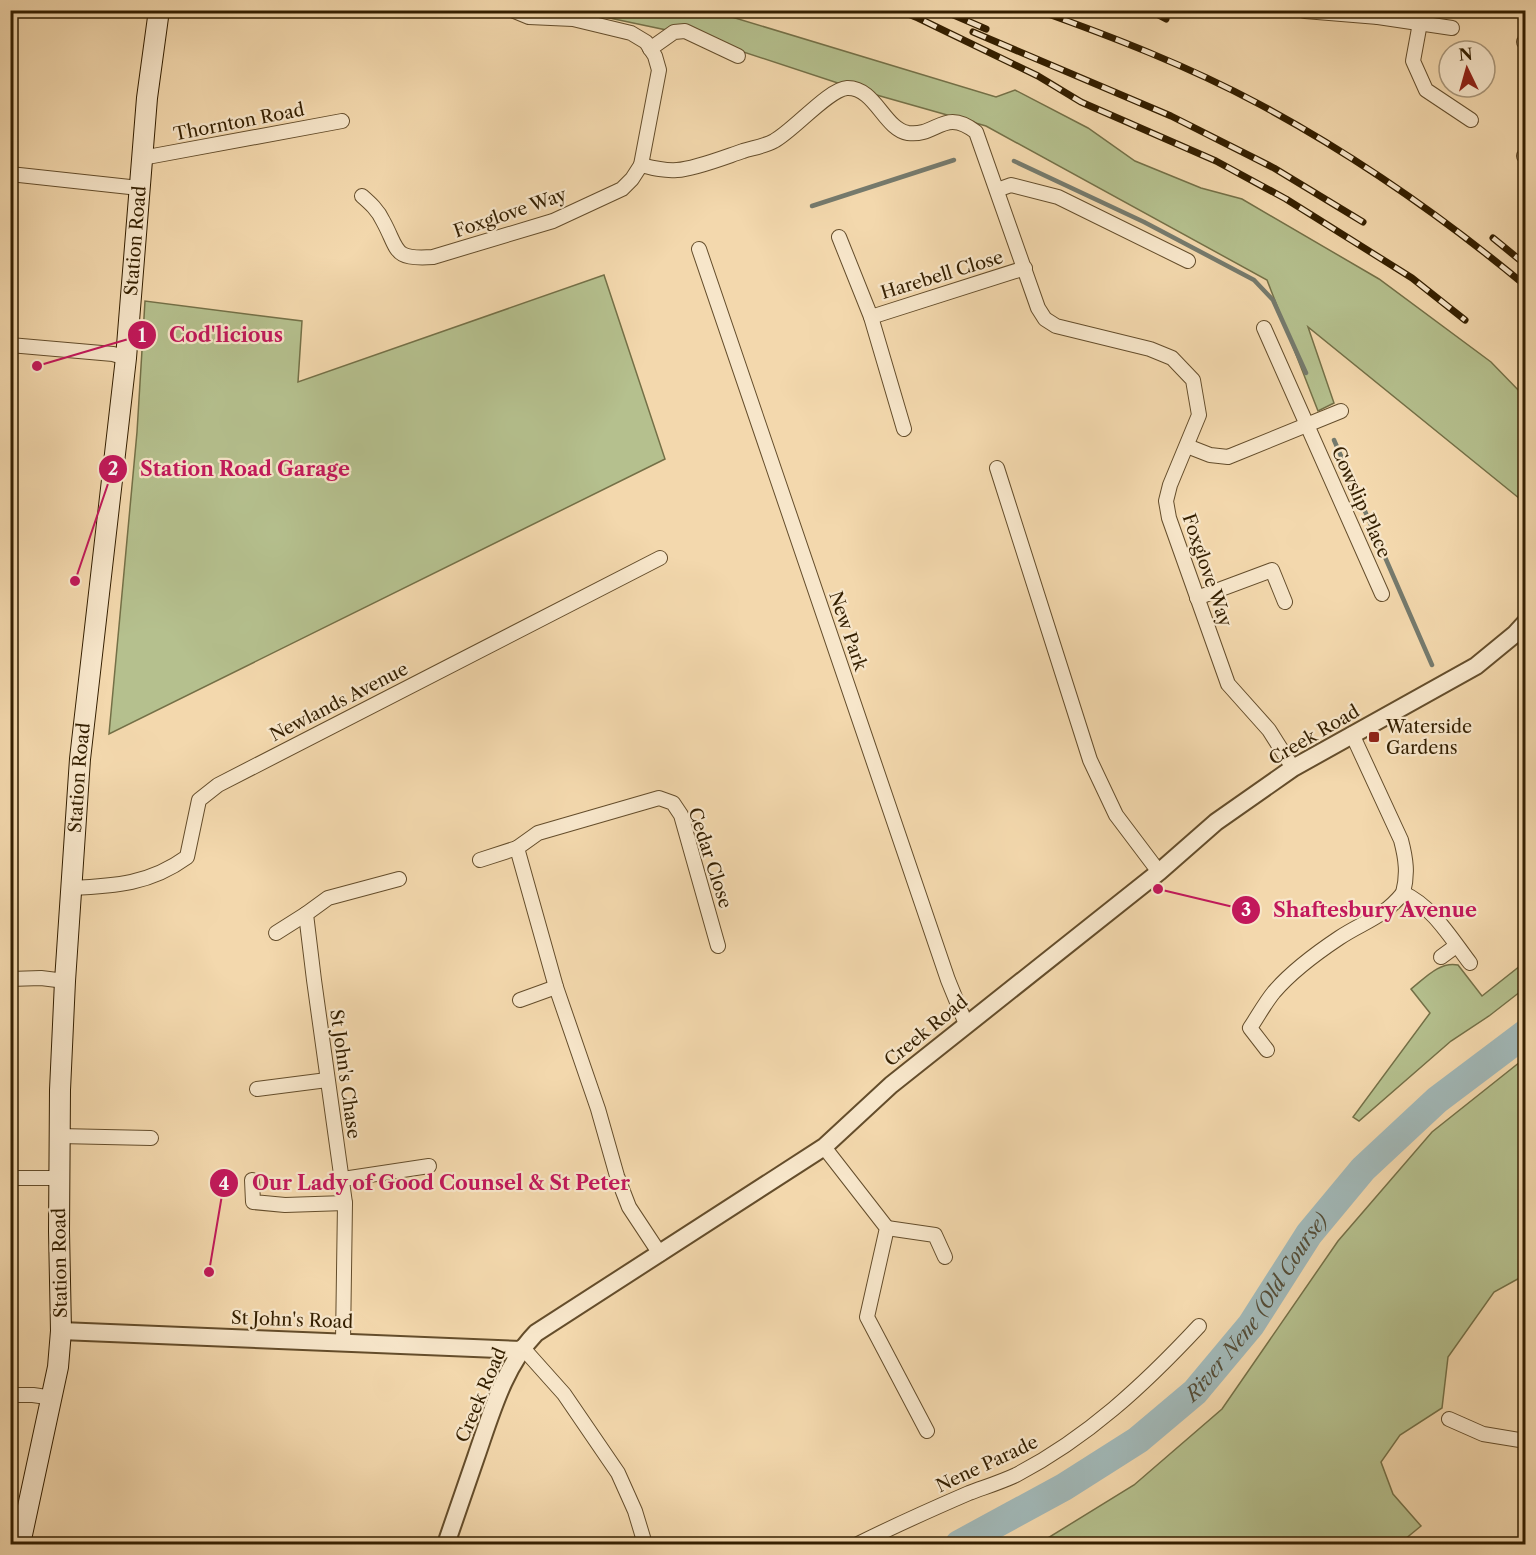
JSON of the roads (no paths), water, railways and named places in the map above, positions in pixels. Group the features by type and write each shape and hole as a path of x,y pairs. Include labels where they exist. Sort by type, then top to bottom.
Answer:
{"main road":[{"name":"Station Road","path":"20,1545 58,1367 61,1331 59,1136 65,981 80,759 126,358 147,99 159,10"}],"street":[{"path":"512,10 529,17 573,19 631,33 646,42 659,70 641,165"},
{"path":"1305,11 1378,14 1452,28"},
{"path":"1420,23 1413,61 1426,90 1471,120"},
{"path":"651,49 674,32 685,31 738,56"},
{"name":"Foxglove Way","path":"362,196 375,207 394,248 403,255 433,258 553,221 622,189 641,165 662,170 680,170 773,142 835,91 847,88 859,90 871,99 895,126 906,133 918,133 952,121 964,123 976,132 1038,308 1045,319 1056,326 1150,349 1172,358 1193,380 1199,415 1170,485 1166,501 1169,518 1228,684 1269,730 1293,768"},
{"name":"Thornton Road","path":"142,158 342,121"},
{"path":"10,174 139,188"},
{"path":"997,190 1011,185 1058,197 1188,261"},
{"name":"Harebell Close","path":"839,237 871,317 904,429"},
{"name":"New Park","path":"699,249 944,969 966,1024"},
{"name":"Harebell Close","path":"871,317 1025,268"},
{"name":"Cowslip Place","path":"1264,328 1382,594"},
{"path":"10,345 113,354 126,358"},
{"path":"1187,446 1210,455 1228,457 1341,411"},
{"path":"997,468 1090,760 1116,815 1159,872"},
{"name":"Newlands Avenue","path":"71,888 118,886 171,869 188,856 199,800 218,784 660,558"},
{"path":"1197,598 1272,570 1285,602"},
{"name":"Creek Road","path":"446,1545 487,1423 506,1378 522,1348 536,1333 824,1147 891,1085 1159,872 1216,822 1293,768 1476,666 1526,622"},
{"path":"1267,1050 1250,1028 1273,993 1309,959 1341,936 1373,920 1393,906 1403,893 1407,877 1406,858 1401,840 1352,734"},
{"name":"Cedar Close","path":"480,860 517,848 538,833 627,806 659,798 673,803 681,815 718,946"},
{"path":"517,848 556,987 598,1109 617,1176 629,1207 660,1254"},
{"path":"276,933 328,898 399,879"},
{"path":"1403,893 1415,898 1426,907 1470,963"},
{"name":"St John's Chase","path":"306,914 327,1080 343,1179 345,1203 343,1341"},
{"path":"1441,957 1456,946"},
{"path":"10,979 41,978 65,981"},
{"path":"520,1000 556,987"},
{"path":"257,1089 327,1080"},
{"path":"59,1136 151,1138"},
{"path":"824,1147 887,1228 935,1235 945,1257"},
{"path":"343,1179 429,1166"},
{"path":"10,1178 59,1178"},
{"path":"252,1179 253,1202 345,1203"},
{"path":"887,1228 867,1317 927,1431"},
{"name":"Nene Parade","path":"858,1545 908,1519 1014,1476 1069,1444 1110,1413 1157,1371 1199,1326"},
{"name":"St John's Road","path":"61,1331 522,1348"},
{"path":"522,1348 564,1394 618,1473 635,1511 645,1545"},
{"path":"10,1395 52,1398"},
{"path":"1449,1419 1483,1434 1526,1441"}],"waterway":[{"path":"812,206 954,160"},
{"path":"1014,161 1144,222 1254,280 1273,300 1306,373"},
{"path":"1334,440 1432,665"},
{"name":"River Nene (Old Course)","path":"959,1544 1064,1487 1138,1440 1195,1392 1251,1325 1309,1234 1363,1169 1437,1100 1526,1033"}],"railway":[{"path":"898,10 1038,76 1081,102 1216,161 1286,199 1412,278 1465,320"},
{"path":"942,10 986,29"},
{"path":"1037,10 1178,65 1259,104 1329,144 1397,188 1495,260 1526,286"},
{"path":"1149,10 1166,19"},
{"path":"973,32 1171,116 1274,168 1363,222"},
{"path":"1493,238 1526,265"}],"place":[{"name":"Cod'licious","path":"37,366"},
{"name":"Station Road Garage","path":"75,581"},
{"name":"Waterside Gardens","path":"1374,737"},
{"name":"Shaftesbury Avenue","path":"1158,889"},
{"name":"Our Lady of Good Counsel & St Peter","path":"209,1272"}]}
